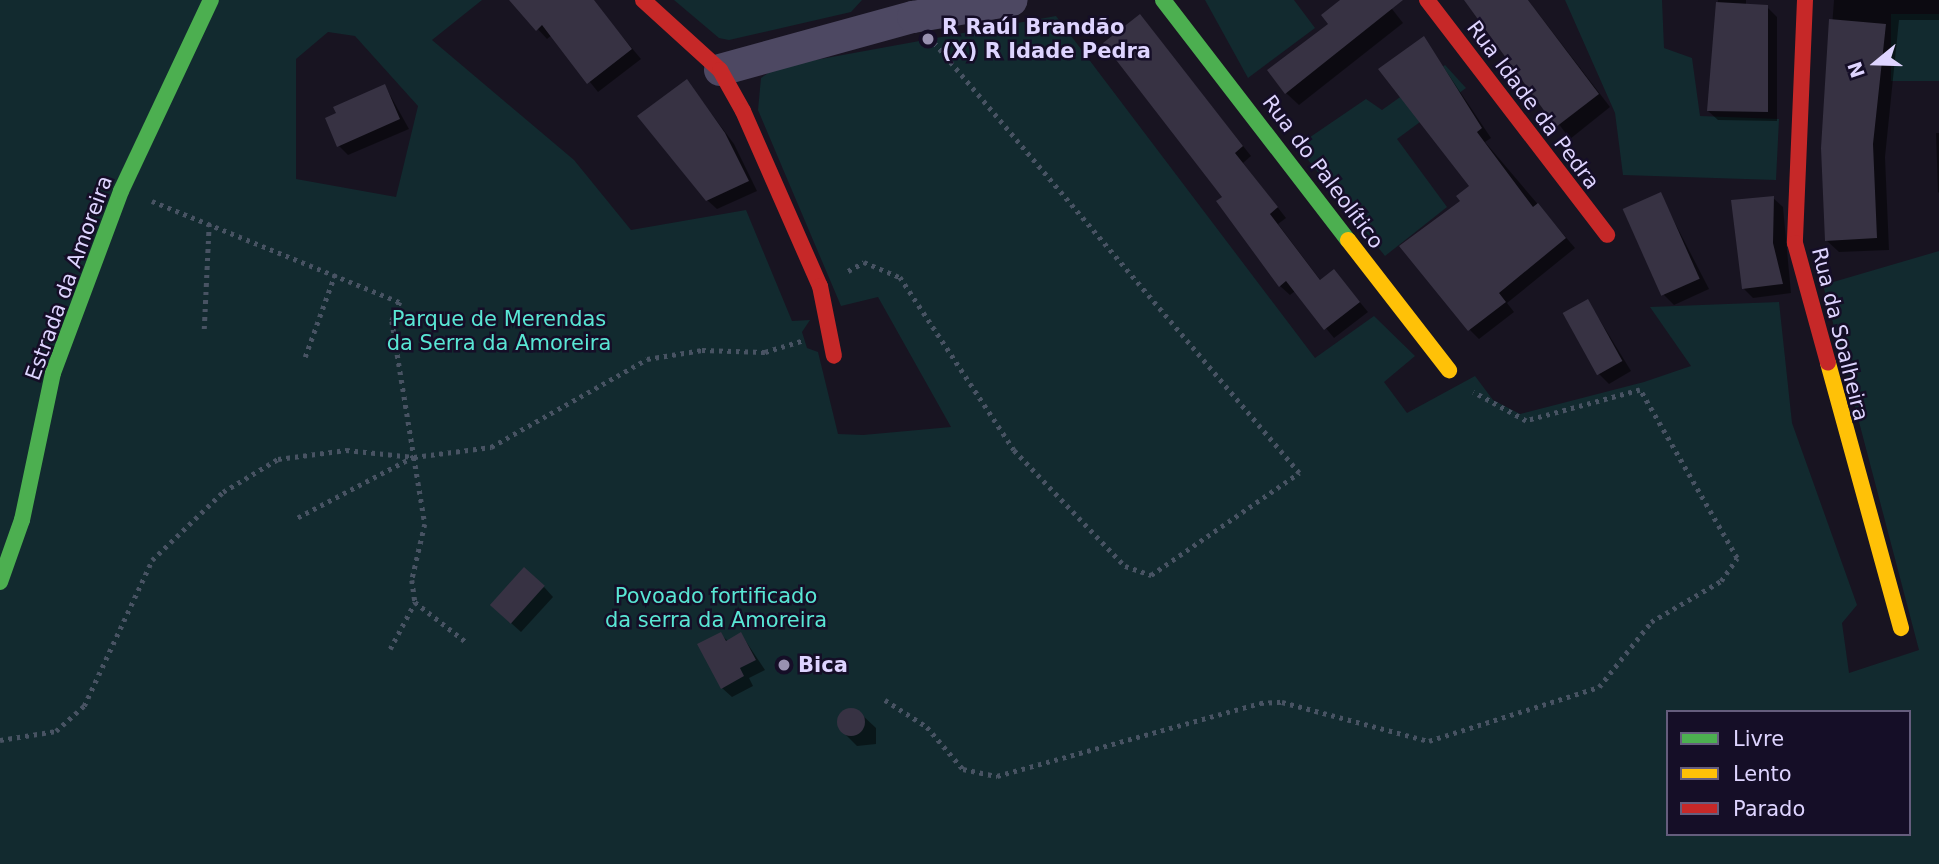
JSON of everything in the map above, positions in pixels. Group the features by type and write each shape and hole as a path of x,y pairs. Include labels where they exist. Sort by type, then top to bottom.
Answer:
{"street":[{"name":"Estrada da Amoreira","path":"0,582 22,520 53,373 121,191 211,0"},
{"path":"643,0 720,70 820,286 834,356"},
{"path":"720,70 906,9 1012,0"},
{"name":"Rua do Paleolítico","path":"1163,0 1449,370"},
{"name":"Rua Idade da Pedra","path":"1427,0 1607,235"},
{"name":"Rua da Soalheira","path":"1805,0 1795,243 1901,628"}],"path":[{"path":"820,286 864,262 900,277 1014,450 1125,566 1151,575 1298,473 906,9"},
{"path":"121,191 209,221 400,302 392,321 425,524 412,580 415,601 436,624 466,642"},
{"path":"204,329 209,221"},
{"path":"305,357 335,274"},
{"path":"0,740 56,731 84,706 152,560 223,492 278,459 346,450 414,457 491,447 647,359 702,350 765,352 804,340"},
{"path":"885,700 927,727 963,769 997,776 1260,703 1282,702 1429,741 1599,687 1651,622 1721,581 1737,558 1640,390 1526,421 1483,401 1449,370"},
{"path":"296,520 414,457"},
{"path":"390,649 415,601"}],"green space":[{"path":"0,0 482,0 432,40 574,160 631,230 746,210 792,321 810,320 802,332 807,348 818,352 838,434 863,435 951,427 878,297 841,306 758,110 761,78 777,67 1056,16 1315,358 1374,316 1415,356 1384,382 1407,413 1475,376 1493,400 1520,414 1644,382 1691,366 1650,307 1779,302 1792,423 1857,605 1842,623 1849,673 1919,650 1823,285 1939,251 1939,864 0,864","holes":["328,32 355,36 418,106 396,197 296,179 296,59"]},
{"path":"674,0 862,0 851,12 729,40 719,38"},
{"path":"1205,0 1294,0 1315,28 1248,78"},
{"path":"1565,0 1662,0 1664,48 1692,58 1700,116 1779,119 1776,180 1623,175 1615,113"},
{"path":"1891,14 1939,14 1939,81 1891,81"},
{"path":"1445,65 1466,88 1397,139 1447,207 1385,256 1297,146 1366,99 1382,110"}],"building":[{"path":"509,0 594,0 632,49 587,84 542,25 536,31"},
{"path":"1340,0 1403,0 1285,94 1267,70 1328,24 1321,15"},
{"path":"1464,0 1528,0 1599,94 1556,127"},
{"path":"1716,2 1768,5 1768,112 1707,111"},
{"path":"1140,14 1243,146 1235,153 1278,207 1270,214 1320,280 1334,269 1360,302 1324,330 1286,281 1279,287 1216,201 1222,197 1103,43"},
{"path":"1829,19 1886,24 1873,144 1877,238 1825,241 1821,148"},
{"path":"1424,36 1482,128 1477,132 1533,207 1538,203 1566,238 1499,293 1506,302 1468,331 1399,246 1460,201 1456,196 1469,186 1378,69"},
{"path":"687,79 725,133 749,181 706,201 637,116"},
{"path":"385,84 400,119 337,147 325,118 336,113 333,107"},
{"path":"1661,192 1700,279 1661,296 1623,209"},
{"path":"1774,196 1773,243 1783,284 1742,289 1731,200"},
{"path":"1588,299 1622,361 1597,375 1563,313"},
{"path":"524,567 545,586 511,624 490,605"},
{"path":"721,632 726,641 741,632 756,660 740,668 744,676 721,689 697,644"},
{"path":"851,708 861,712 865,722 861,732 851,736 841,732 837,722 841,712"}],"traffic: fast":[{"path":"0,582 22,520 53,373 121,191 211,0"},
{"path":"1163,0 1348,240"}],"traffic: slow":[{"path":"1348,240 1449,370"},
{"path":"1828,363 1901,628"}],"traffic: jam":[{"path":"643,0 720,70 743,111 820,286 834,356"},
{"path":"1427,0 1607,235"},
{"path":"1805,0 1795,243 1828,363"}],"place":[{"name":"R Raúl Brandão (X) R Idade Pedra","path":"928,39"},
{"name":"Bica","path":"784,665"}],"park label":[{"name":"Parque de Merendas da Serra da Amoreira","path":"499,331"},
{"name":"Povoado fortificado da serra da Amoreira","path":"716,608"}]}
